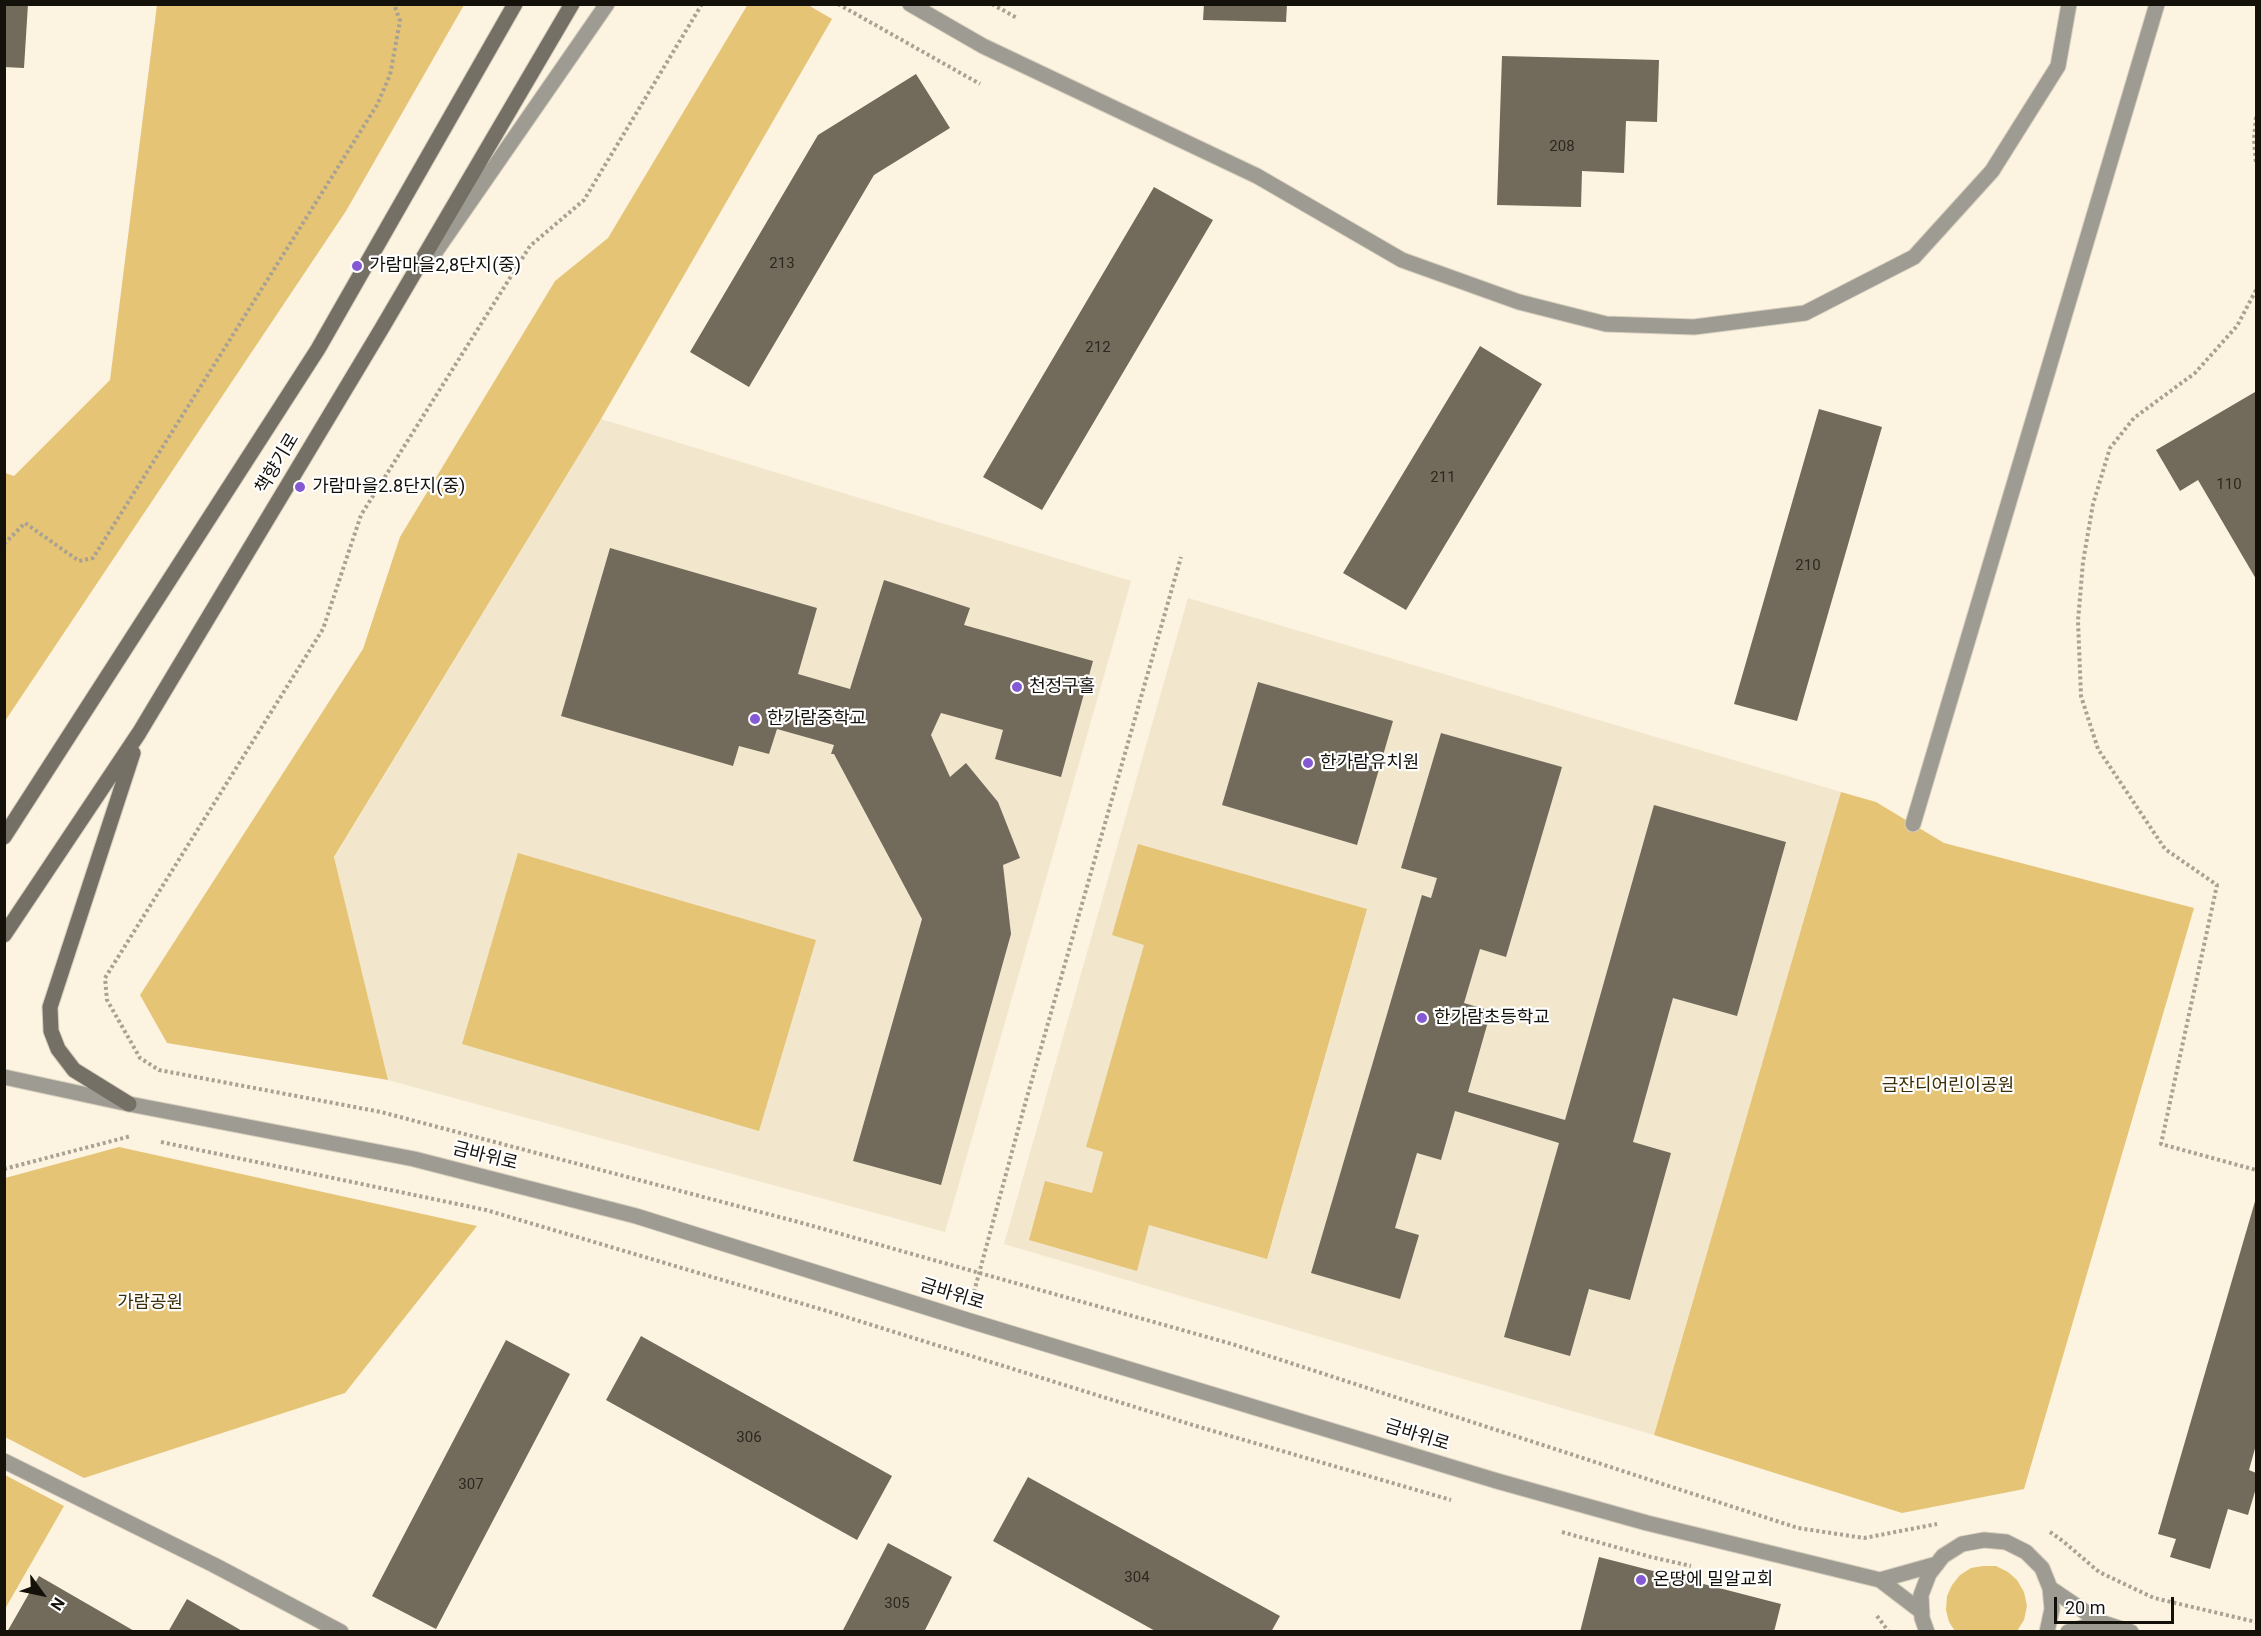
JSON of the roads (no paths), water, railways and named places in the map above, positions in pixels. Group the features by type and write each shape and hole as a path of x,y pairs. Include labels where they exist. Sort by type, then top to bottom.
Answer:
{"main road":[{"name":"책향기로","path":"4,837 318,349 515,4"},
{"name":"책향기로","path":"4,935 139,733 382,328 572,4"},
{"path":"129,1104 74,1070 58,1049 51,1031 50,1007 139,733"}],"street":[{"path":"382,328 607,4"},
{"path":"910,4 983,46 1257,176 1401,260 1519,302 1606,324 1694,327 1805,313 1914,257 1992,171 2058,66 2069,4"},
{"path":"1913,824 2157,4"},
{"name":"금바위로","path":"4,1077 129,1104 414,1159 636,1216 967,1320 1497,1481 1647,1523 1880,1580"},
{"path":"4,1461 214,1565 341,1632"},
{"path":"1927,1632 1922,1618 1922,1595 1929,1574 1943,1556 1962,1544 1984,1540 2006,1542 2026,1552 2042,1568 2050,1588 2052,1609 2047,1632"},
{"path":"1880,1580 1937,1564"},
{"path":"1880,1580 1922,1612"},
{"path":"2050,1588 2100,1622 2131,1632"},
{"path":"2068,1632 2100,1622"}],"place":[{"name":"가람마을2,8단지(중)","path":"357,266"},
{"name":"가람마을2.8단지(중)","path":"300,487"},
{"name":"천정구홀","path":"1017,687"},
{"name":"한가람중학교","path":"755,719"},
{"name":"한가람유치원","path":"1308,763"},
{"name":"한가람초등학교","path":"1422,1018"},
{"name":"온땅에 밀알교회","path":"1641,1580"}],"park label":[{"name":"금잔디어린이공원","path":"1948,1086"},
{"name":"가람공원","path":"150,1303"}]}
